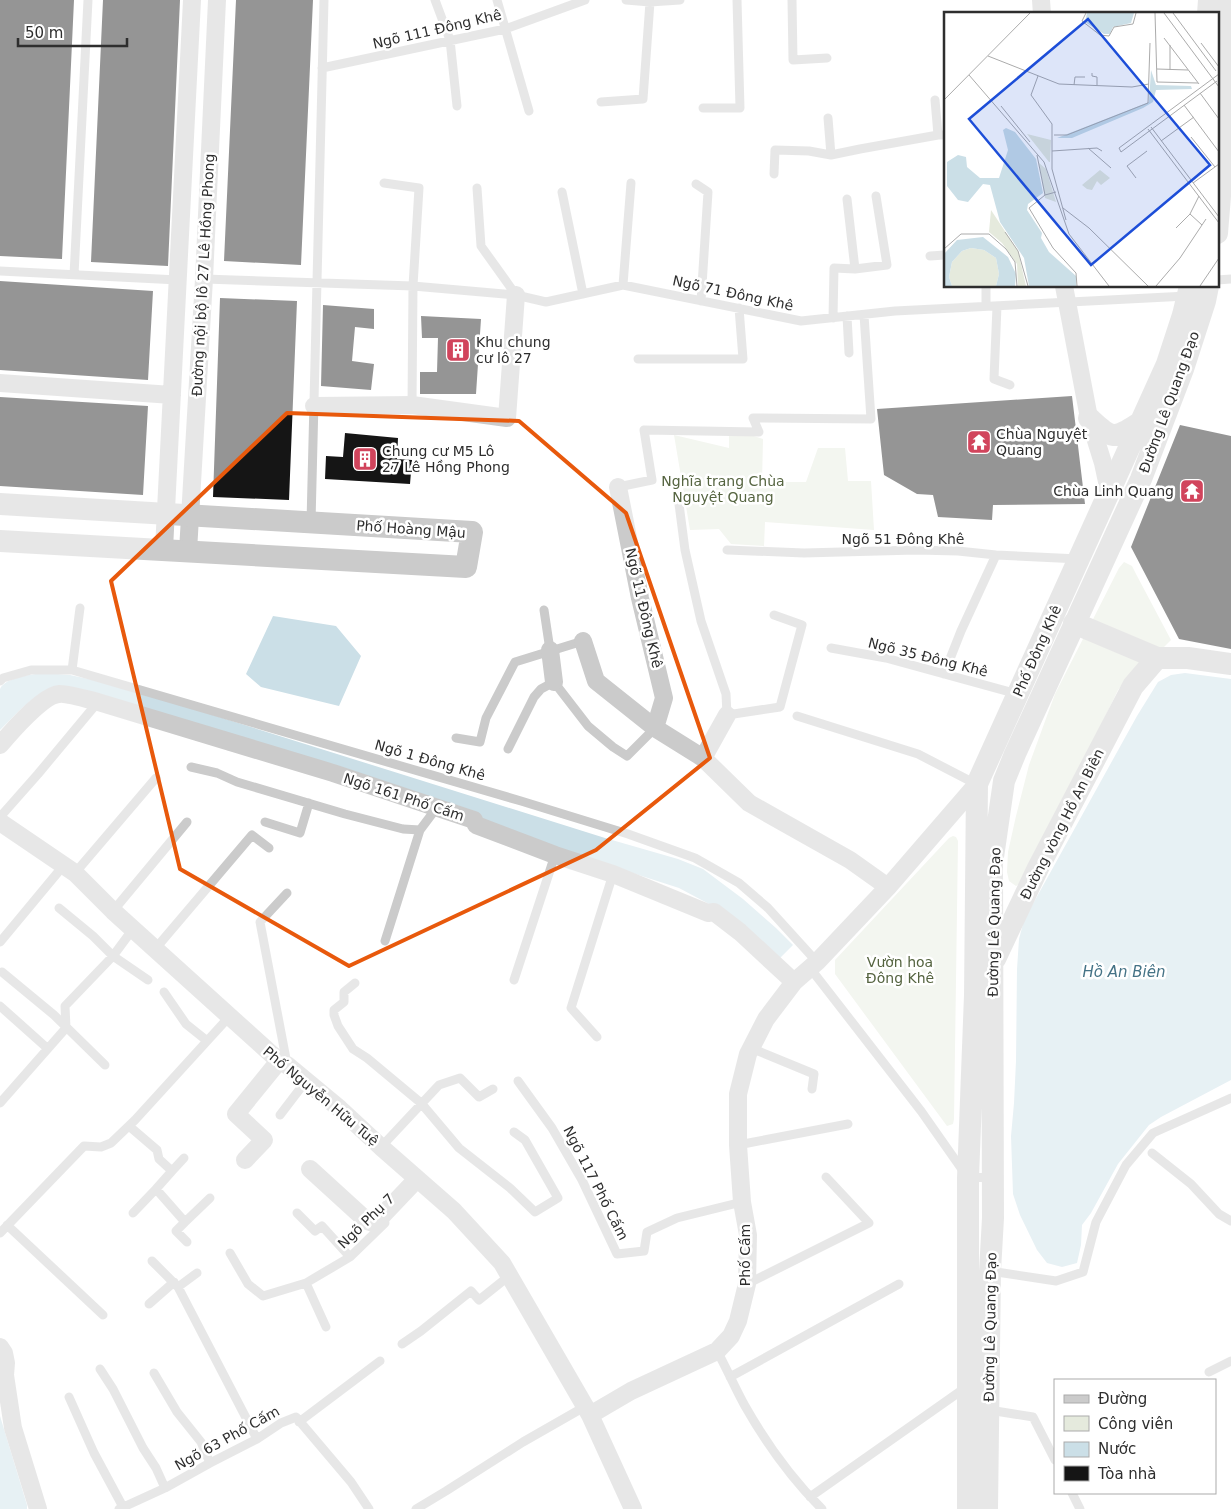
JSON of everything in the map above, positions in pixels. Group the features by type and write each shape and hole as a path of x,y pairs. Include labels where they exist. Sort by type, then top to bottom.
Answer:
{"street":[{"path":"164,549 192,0"},
{"name":"Đường nội bộ lô 27 Lê Hồng Phong","path":"188,551 218,0"},
{"path":"1220,235 1227,150 1227,0"},
{"name":"Đường Lê Quang Đạo","path":"988,1509 990,1271 993,1177 992,864 1004,781 1074,623 1131,502 1183,369 1208,288"},
{"name":"Đường Lê Quang Đạo","path":"1109,490 1167,364 1189,291"},
{"path":"314,406 412,406 507,418 516,295"},
{"path":"1065,295 1089,418 1103,462 1109,490 1131,502"},
{"path":"0,383 172,395"},
{"path":"1089,418 1103,432 1112,435 1124,434 1141,422"},
{"name":"Ngõ 11 Đông Khê","path":"618,487 640,598 664,698 655,728"},
{"name":"Phố Đông Khê","path":"814,965 888,887 976,784 1109,490"},
{"name":"Phố Hoàng Mậu","path":"0,504 472,532 466,567 0,541"},
{"path":"310,522 310,558"},
{"path":"1074,623 1158,658 1188,658 1231,664"},
{"path":"583,641 596,681 655,728 703,758 749,803 850,860 888,887"},
{"path":"550,650 554,682"},
{"name":"Đường vòng Hồ An Biên","path":"975,995 993,963 1038,868 1133,686 1158,658"},
{"name":"Ngõ 161 Phố Cấm","path":"0,745 17,725 42,702 58,694 98,702 333,773 474,820 479,818 529,840"},
{"path":"703,758 727,715"},
{"path":"976,784 1004,781"},
{"name":"Đường Lê Quang Đạo","path":"968,1509 968,1178 975,995 976,784"},
{"name":"Phố Nguyễn Hữu Tuệ","path":"0,822 70,869 229,1017 340,1109 460,1218 502,1263 588,1411"},
{"path":"529,840 555,855 614,869"},
{"path":"529,840 706,902 714,912 740,932 794,982"},
{"name":"Phố Cấm","path":"588,1411 718,1350 731,1336 738,1321 746,1284 748,1234 742,1202 738,1145 738,1094 748,1054 766,1019 794,982 814,965"},
{"path":"246,1160 264,1140 236,1114 239,1108 283,1063"},
{"path":"310,1169 366,1221 373,1223 420,1181"},
{"path":"0,1348 4,1352 6,1363 5,1375 13,1428 38,1509"},
{"path":"588,1411 633,1509"}],"lane":[{"path":"74,275 88,0"},
{"path":"310,522 324,0"},
{"path":"435,0 450,40 457,106"},
{"path":"497,0 529,111"},
{"name":"Ngõ 111 Đông Khê","path":"322,68 505,29 585,0"},
{"path":"626,0 650,2 680,0"},
{"path":"703,108 740,108 737,0"},
{"path":"792,0 793,60 827,58"},
{"path":"601,102 643,100 650,2"},
{"path":"774,174 775,150 810,151 831,155 860,148 941,135 935,100"},
{"path":"828,118 831,155"},
{"path":"384,183 418,188 413,286 412,406"},
{"path":"624,286 631,183"},
{"path":"696,184 708,192 701,301"},
{"path":"477,188 481,246 516,295"},
{"path":"562,192 583,294"},
{"path":"834,318 834,268 855,269 887,264 876,196"},
{"path":"848,199 855,269"},
{"path":"930,256 944,255"},
{"path":"0,271 178,280"},
{"name":"Ngõ 71 Đông Khê","path":"204,279 413,286 516,295 546,302 624,286 801,321 864,314 997,306 1065,295 1189,291"},
{"path":"1218,280 1231,279"},
{"path":"986,288 986,306"},
{"path":"997,306 994,379 1010,385"},
{"path":"638,359 743,359 739,308"},
{"path":"618,487 652,480 644,430 759,432 753,418 871,419 864,314"},
{"path":"847,316 849,353"},
{"path":"679,504 685,550 701,622 726,694 727,715 780,707 802,625 774,615"},
{"name":"Ngõ 51 Đông Khê","path":"727,550 804,553 925,550 1079,559"},
{"path":"944,674 996,555"},
{"path":"72,670 80,608"},
{"path":"544,610 550,650"},
{"path":"456,738 480,742 486,718 515,662 583,641"},
{"name":"Ngõ 35 Đông Khê","path":"831,648 886,658 1017,694"},
{"name":"Ngõ 1 Đông Khê","path":"0,681 2,678 32,670 72,670 521,801 628,834 696,858 739,883 768,908 814,965 968,1178"},
{"path":"508,750 534,697 541,688 554,682 588,726 627,756 655,728"},
{"path":"0,817 98,702"},
{"path":"797,716 918,754 976,784"},
{"path":"191,767 217,773 237,782 344,814 403,828 420,830"},
{"path":"0,942 156,778"},
{"path":"265,822 300,833 309,803"},
{"path":"385,941 420,830 432,814 429,806"},
{"path":"113,911 187,822"},
{"path":"156,948 252,835 269,848"},
{"path":"514,980 555,855"},
{"path":"597,1037 571,1008 614,869"},
{"path":"283,1063 260,922 286,893"},
{"path":"59,908 113,956 148,980"},
{"path":"0,1103 66,1028 65,1006 113,956 133,929"},
{"path":"2,972 54,1015 105,1065"},
{"path":"355,983 344,992 344,1002 334,1010 338,1026 353,1049 367,1058 421,1103 459,1148 510,1188 535,1212 558,1198 525,1140 514,1132"},
{"path":"164,992 186,1024 206,1040"},
{"path":"0,1006 47,1048"},
{"path":"0,1233 84,1146 101,1147 111,1143 129,1126 229,1017"},
{"path":"752,1048 814,1074 812,1089"},
{"path":"381,1147 439,1085 460,1078 479,1096 493,1089"},
{"path":"280,1116 306,1081"},
{"name":"Ngõ 117 Phố Cấm","path":"518,1081 552,1128 582,1180 617,1254 644,1250 647,1232 677,1218 742,1202"},
{"path":"990,1271 1056,1280 1083,1272 1096,1222 1126,1165 1153,1133 1231,1098"},
{"path":"738,1145 848,1124"},
{"path":"129,1126 157,1150 159,1159 172,1171"},
{"path":"1152,1153 1191,1184 1219,1214 1231,1221"},
{"path":"133,1213 184,1158"},
{"path":"746,1284 869,1223 826,1177"},
{"path":"968,1178 993,1177"},
{"name":"Ngõ Phụ 7","path":"230,1253 248,1284 263,1296 306,1283 350,1257 420,1181"},
{"path":"156,1189 185,1222"},
{"path":"187,1242 176,1231 210,1198"},
{"path":"298,1213 315,1231 322,1226 350,1257"},
{"path":"7,1225 103,1315"},
{"path":"152,1261 176,1285 257,1439"},
{"path":"149,1304 197,1273"},
{"path":"402,1344 471,1291 479,1300 509,1276"},
{"path":"306,1283 326,1327"},
{"path":"730,1377 899,1284"},
{"path":"718,1350 745,1407 776,1454 810,1497 822,1509"},
{"path":"300,1422 380,1361"},
{"path":"1209,1372 1231,1361"},
{"path":"100,1369 166,1488"},
{"path":"154,1373 177,1412 201,1442 210,1463"},
{"path":"810,1497 968,1386"},
{"path":"69,1397 121,1508"},
{"path":"989,1410 1033,1417 1054,1458"},
{"path":"416,1509 446,1492 523,1442 588,1411"},
{"name":"Ngõ 63 Phố Cấm","path":"121,1508 166,1488 257,1439 281,1423 296,1417 351,1482 369,1509"},
{"path":"1072,1494 1080,1509"}],"highlighted area":[{"path":"287,413 519,421 626,513 710,758 596,850 349,966 180,869 111,581"}],"green space":[{"name":"Nghĩa trang Chùa Nguyệt Quang","path":"729,428 763,439 762,482 806,482 818,448 845,448 848,481 871,481 874,530 765,522 764,546 731,544 719,529 690,530 674,435 729,448"},
{"path":"1124,562 1132,566 1171,640 1163,648 1149,650 1118,690 1026,880 1016,886 1009,881 1007,872 1008,852 1029,765 1055,694 1119,568"},
{"name":"Vườn hoa Đông Khê","path":"953,836 958,841 954,1119 953,1124 947,1126 835,974 835,960 949,838"}],"water":[{"path":"273,616 336,626 361,656 339,706 261,687 246,674"},
{"path":"45,673 70,675 117,685 605,838 678,859 703,869 743,899 793,945 779,959 709,904 679,888 418,804 74,701 34,698 0,730 0,689 3,685 20,677"},
{"name":"Hồ An Biên","path":"1185,673 1231,679 1231,1080 1149,1125 1118,1164 1091,1213 1082,1225 1081,1245 1077,1263 1062,1267 1047,1263 1037,1250 1020,1215 1013,1194 1011,1136 1016,1061 1019,939 1024,920 1137,716 1158,682 1171,675"},
{"path":"0,1416 27,1505 27,1509 0,1509"}],"building":[{"path":"0,0 74,0 62,259 0,256"},
{"path":"103,0 180,0 168,266 91,262"},
{"path":"236,0 313,0 301,265 224,261"},
{"path":"0,281 153,291 148,380 0,370"},
{"path":"220,298 297,301 289,500 213,497"},
{"path":"323,305 374,309 374,329 355,327 352,361 374,364 371,390 321,386"},
{"name":"Khu chung cư lô 27","path":"421,316 481,319 476,394 420,394 420,372 437,372 438,338 422,338"},
{"name":"Chùa Nguyệt Quang","path":"1072,396 1085,504 993,505 992,520 938,517 933,495 917,494 884,475 877,409"},
{"path":"0,397 148,406 143,495 0,486"},
{"name":"Chùa Linh Quang","path":"1180,425 1231,436 1231,649 1179,639 1131,547"},
{"name":"Chung cư M5 Lô 27 Lê Hồng Phong","path":"345,433 398,438 397,459 412,460 410,484 325,479 326,456 343,457"}],"place":[{"name":"Khu chung cư lô 27","path":"458,350"},
{"name":"Chùa Nguyệt Quang","path":"979,442"},
{"name":"Chung cư M5 Lô 27 Lê Hồng Phong","path":"365,459"},
{"name":"Chùa Linh Quang","path":"1192,491"}]}
